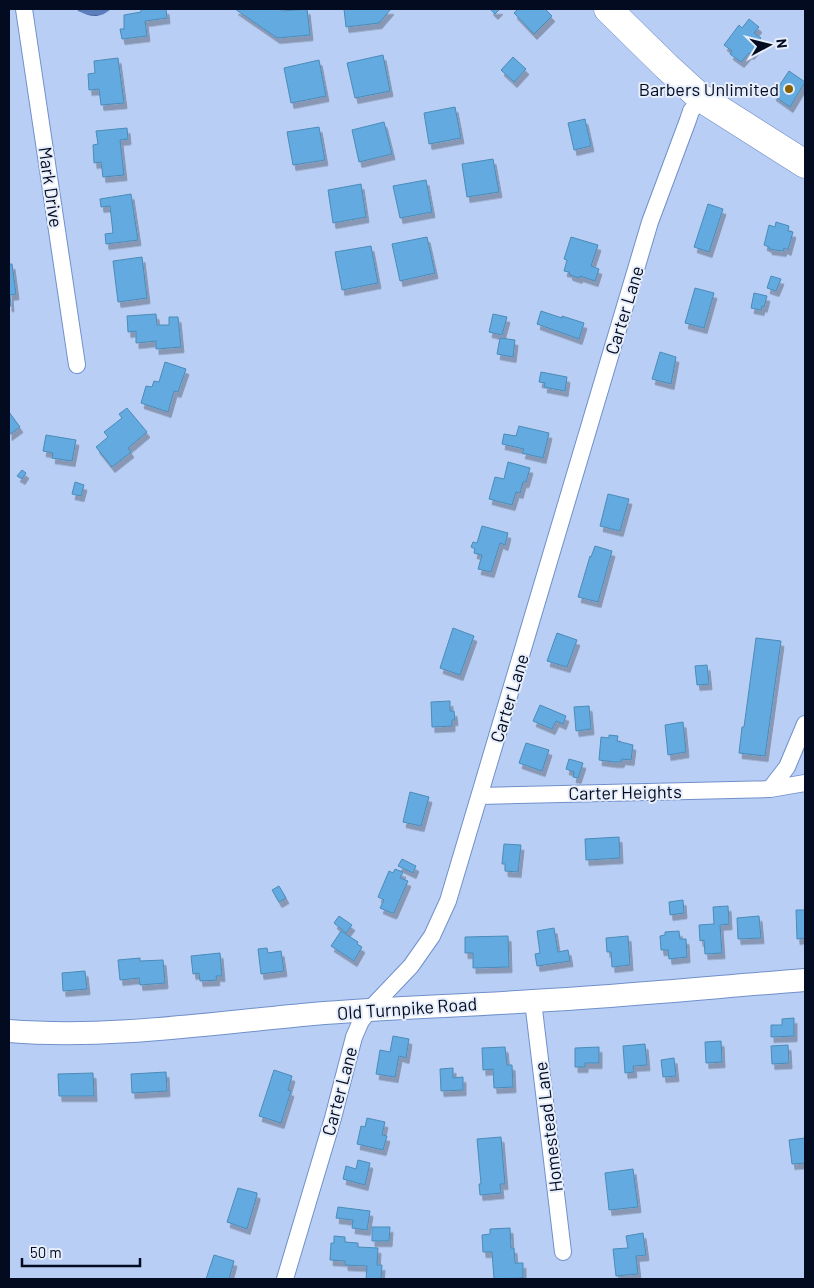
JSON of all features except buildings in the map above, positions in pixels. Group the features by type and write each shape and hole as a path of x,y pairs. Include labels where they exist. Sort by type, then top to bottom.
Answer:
{"highway":[{"path":"608,9 701,98 805,164"}],"main road":[{"name":"Old Turnpike Road","path":"9,1031 47,1034 176,1028 313,1014 533,1001 805,980"}],"street":[{"name":"Mark Drive","path":"24,9 77,364"},
{"name":"Carter Lane","path":"285,1279 333,1118 354,1037 361,1021 369,1010 412,966 432,936 448,902 650,222 691,111 701,98"},
{"path":"770,788 787,767 805,724"},
{"name":"Carter Heights","path":"480,796 770,788 805,783"},
{"name":"Homestead Lane","path":"533,1001 563,1252"}],"water":[{"path":"77,9 111,9 99,16 91,16"}],"place":[{"name":"Barbers Unlimited","path":"789,89"}]}
